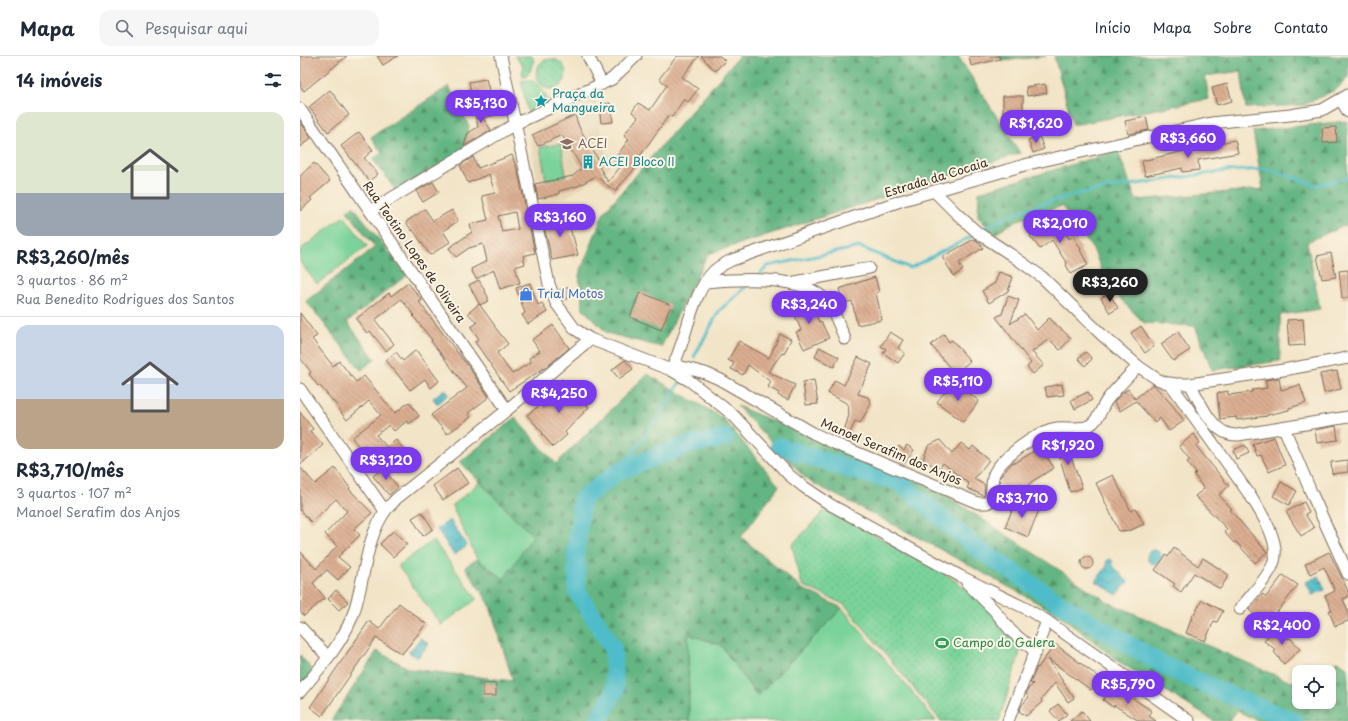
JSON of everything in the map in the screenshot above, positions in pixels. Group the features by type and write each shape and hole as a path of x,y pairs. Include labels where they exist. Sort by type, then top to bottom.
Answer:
{"street":[{"path":"501,56 549,284 556,303 575,329 590,339 672,368 733,415 788,475 804,487 831,505 960,576 1025,608 1189,721"},
{"path":"588,56 602,84"},
{"path":"370,211 516,124 612,79 636,56"},
{"path":"1344,98 1348,112"},
{"name":"Estrada da Cocaia","path":"672,368 695,302 705,282 716,269 732,260 900,202 1028,164 1211,123 1290,115 1322,110 1344,98"},
{"name":"Rua Teotino Lopes de Oliveira","path":"300,110 507,410"},
{"path":"935,192 978,233 1042,277 1102,335 1138,366 1157,379 1170,383 1190,384 1283,370 1348,358"},
{"path":"788,283 869,268"},
{"path":"705,282 755,279 788,283 803,287 817,293 826,300 832,309 845,339"},
{"path":"300,692 328,657 346,630 352,617 360,591 370,546 385,511 396,499 507,410 590,339"},
{"name":"Manoel Serafim dos Anjos","path":"672,368 705,373 719,379 813,433 836,444 970,500 983,504 990,501 994,475 1004,460 1026,442 1054,428 1085,428 1091,425 1106,401 1138,366"},
{"path":"1170,383 1263,515 1275,548 1274,563 1269,572 1240,609"},
{"path":"1190,384 1211,420 1219,429 1229,434 1238,435 1348,417"},
{"path":"300,390 385,511"},
{"path":"1284,428 1348,574"},
{"path":"960,576 994,610 1011,631 1036,652"},
{"path":"1011,718 1047,622"},
{"path":"300,627 328,657"}],"shaded area":[{"name":"ACEI","path":"595,99 605,153 613,160 605,173 564,198 542,203 529,134"}],"green space":[{"path":"514,56 532,56 534,62 528,75 524,77 522,74 523,67"},
{"path":"739,56 958,56 1020,153 708,254 661,347 607,333 583,309 579,275 604,212"},
{"path":"997,56 1046,56 1003,61"},
{"path":"1054,56 1348,56 1348,77 1337,89 1304,105 1246,108 1241,71 1205,76 1209,99 1073,125"},
{"path":"551,59 557,60 565,68 565,80 557,88 551,89 545,88 537,80 536,74 537,68 545,60"},
{"path":"530,80 540,87 549,102 528,113 521,81"},
{"path":"449,86 469,126 463,151 396,191 373,159 382,153 371,137"},
{"path":"1347,121 1348,224 1307,242 1320,309 1280,315 1280,361 1212,370 1195,326 1144,323 1108,286 1094,251 1062,206 1015,221 994,235 978,216 979,192 1118,151 1136,200 1263,189 1253,131"},
{"path":"561,144 566,176 546,180 540,147"},
{"path":"353,206 407,275 347,322 375,359 361,370 306,301 375,247 347,211"},
{"path":"344,216 367,246 317,284 300,262 300,250"},
{"path":"647,374 723,418 779,486 741,537 801,588 842,608 757,696 721,645 688,634 689,721 331,721 377,651 410,669 513,681 489,603 465,567 477,559 504,579 533,536 460,462 515,418 556,464"},
{"path":"737,406 935,488 1108,602 1292,682 1292,709 1336,709 1336,665 1329,665 1338,661 1348,668 1348,721 1259,721 1237,711 1229,721 1214,721 1118,661 1060,615 923,540 807,480"},
{"path":"480,482 533,536 504,580 477,559 452,506"},
{"path":"824,511 836,514 943,572 979,598 1021,649 999,721 941,721 845,605 802,585 792,545"},
{"path":"433,540 477,599 441,625 398,566"},
{"path":"842,608 936,721 689,721 688,634 721,645 757,696"},
{"path":"300,655 314,672 300,688"}],"water":[{"path":"445,389 449,394 437,404 433,398"},
{"path":"450,520 467,546 454,555 437,529"},
{"path":"1154,550 1159,552 1161,557 1159,562 1154,564 1149,562 1147,557 1149,552"},
{"path":"1108,559 1112,560 1113,566 1128,582 1117,595 1096,581 1107,566 1106,563"},
{"path":"1319,576 1325,590 1312,595 1306,582"},
{"path":"421,638 429,644 417,658 409,652"}],"building":[{"path":"300,56 347,56 304,91 300,86"},
{"path":"377,56 398,56 383,65"},
{"path":"677,56 699,56 682,77 698,89 688,102 684,99 672,117 669,115 640,156 642,158 615,191 596,176 578,186 559,191 559,194 538,199 535,184 573,176 582,168 562,135 538,146 532,135 575,115 579,127 599,161 597,163 608,182 622,165 614,160 629,139 624,135 638,117 632,112 638,103 650,110 667,85 659,79"},
{"path":"701,56 720,56 725,61 715,71"},
{"path":"969,56 999,56 1000,59 971,66"},
{"path":"486,79 489,90 471,94 469,82"},
{"path":"1045,84 1047,93 1027,96 1026,87"},
{"path":"1227,84 1232,101 1217,105 1212,88"},
{"path":"330,90 349,115 328,132 309,107"},
{"path":"1003,96 1023,96 1023,116 1003,116"},
{"path":"610,103 613,122 601,123 599,105"},
{"path":"474,104 478,110 494,106 496,115 483,118 491,130 464,146 468,133 478,127"},
{"path":"1146,117 1149,130 1128,134 1125,121"},
{"path":"300,121 311,138 300,147"},
{"path":"1336,127 1337,142 1323,143 1322,128"},
{"path":"359,132 373,150 364,158 378,174 369,181 341,146"},
{"path":"1039,136 1044,149 1033,153 1028,140"},
{"path":"1235,140 1238,153 1198,160 1199,170 1182,172 1182,168 1145,176 1142,161 1180,152 1204,149 1204,146"},
{"path":"512,155 518,172 535,253 523,256 525,264 515,267 520,283 500,289 494,270 476,279 471,269 487,261 483,244 469,248 456,257 449,248 472,232 470,224 488,220 482,196 495,193 489,174 468,183 460,165 473,157 478,168","holes":["515,212 518,229 502,232 498,216"]},
{"path":"314,163 330,181 310,198 312,200 300,211 300,176"},
{"path":"433,182 439,192 423,202 416,191"},
{"path":"425,209 433,221 452,210 458,221 443,231 450,242 430,255 406,222"},
{"path":"1055,215 1069,239 1073,236 1088,265 1071,274 1066,265 1067,264 1052,240 1040,249 1030,236 1042,227 1040,224"},
{"path":"568,217 578,255 552,260 543,221"},
{"path":"974,239 980,243 983,248 959,263 963,270 954,276 942,257"},
{"path":"1331,253 1336,277 1322,279 1317,256"},
{"path":"1348,270 1348,298 1342,298 1339,271"},
{"path":"999,272 1013,277 1008,291 989,303 982,291 995,283"},
{"path":"875,277 879,292 876,293 882,320 857,325 852,301 844,303 839,289"},
{"path":"479,280 488,297 488,301 480,305 469,285"},
{"path":"408,283 422,300 419,302 470,369 489,397 468,413 471,417 447,434 431,415 467,388 431,341 432,340 413,316 414,315 401,299 375,320 394,344 386,351 370,331 367,333 356,319 389,293 391,296"},
{"path":"530,283 538,305 542,303 547,312 528,324 522,315 525,313 516,288"},
{"path":"571,287 574,296 562,300 559,290"},
{"path":"640,292 671,305 661,330 630,317"},
{"path":"1109,293 1118,308 1110,313 1101,298"},
{"path":"1008,296 1019,300 1010,324 1025,314 1037,330 1049,318 1071,338 1060,350 1049,339 1032,352 1044,365 1033,374 1027,367 1031,363 996,317 1002,314"},
{"path":"810,299 819,322 821,321 829,338 804,349 796,332 801,330 791,306"},
{"path":"479,304 508,344 497,353 512,374 531,362 529,358 540,351 532,340 553,325 569,348 549,365 509,391 475,342 479,339 471,327 477,323 468,313"},
{"path":"300,313 317,336 312,339 333,366 339,361 356,382 364,376 395,413 409,402 419,416 409,424 407,421 394,431 389,425 376,435 387,447 396,440 408,454 387,471 364,445 360,448 352,438 381,415 369,401 347,420 338,409 339,408 319,385 318,386 309,374 311,372 300,358"},
{"path":"1303,319 1305,345 1289,346 1287,320"},
{"path":"1141,326 1154,346 1145,353 1131,333"},
{"path":"890,332 903,340 898,348 905,353 898,363 883,353 886,349 881,346"},
{"path":"1178,332 1190,350 1173,361 1161,344"},
{"path":"780,334 791,339 784,354 782,353 768,372 795,385 788,400 778,395 779,393 768,387 771,382 748,365 743,375 731,369 734,363 728,360 739,341 769,358"},
{"path":"944,334 949,342 952,340 970,361 955,374 931,345"},
{"path":"819,347 839,357 834,367 815,357"},
{"path":"416,350 439,381 431,388 425,379 410,390 386,360 396,352 403,361"},
{"path":"1086,352 1092,359 1085,366 1078,358"},
{"path":"858,357 872,364 858,394 868,397 871,404 860,423 855,421 849,436 843,434 849,415 848,404 828,393 835,380 844,385"},
{"path":"625,360 633,369 619,379 612,370"},
{"path":"1337,371 1341,389 1324,393 1320,374"},
{"path":"1279,378 1281,390 1300,385 1306,403 1289,408 1289,410 1267,416 1237,420 1236,417 1220,419 1217,393 1228,391 1228,395 1252,392 1252,390 1267,388 1265,380"},
{"path":"562,379 576,396 577,395 589,407 565,432 567,435 553,447 527,415 540,405 543,408 559,390 555,385"},
{"path":"814,380 818,404 806,405 803,382"},
{"path":"953,381 979,401 963,422 937,402"},
{"path":"1062,384 1064,395 1047,397 1045,387"},
{"path":"1153,384 1173,406 1184,421 1169,431 1160,418 1155,423 1136,401 1120,411 1114,402 1128,389 1135,399"},
{"path":"1088,392 1092,400 1075,409 1071,400"},
{"path":"300,412 313,429 310,431 323,445 300,465"},
{"path":"1336,426 1338,440 1317,443 1315,430"},
{"path":"1194,434 1200,443 1196,446 1229,486 1219,495 1232,509 1230,510 1267,552 1255,563 1236,542 1234,543 1224,532 1227,529 1195,496 1204,489 1194,475 1196,473 1187,462 1190,460 1179,446"},
{"path":"1274,437 1285,465 1269,472 1261,455 1257,456 1253,444"},
{"path":"940,440 952,454 961,443 970,450 973,446 989,460 974,479 985,485 984,496 967,488 969,484 943,463 940,468 936,464 934,466 923,460 928,446"},
{"path":"1065,440 1082,488 1070,492 1055,442"},
{"path":"907,445 914,450 905,463 893,455 899,446 904,450"},
{"path":"1245,445 1249,453 1236,459 1233,450"},
{"path":"1041,447 1054,468 1031,482 1016,499 999,484 1000,477 1013,462 1015,463"},
{"path":"1348,460 1348,472 1332,474 1331,462"},
{"path":"300,467 315,484 335,468 350,488 349,489 372,513 354,529 360,535 338,557 350,567 338,580 327,570 313,583 325,598 304,616 300,611 300,551 316,569 337,546 325,534 347,511 336,499 311,522 300,510"},
{"path":"383,468 398,487 389,495 373,476"},
{"path":"457,468 468,483 443,500 433,486"},
{"path":"1113,475 1131,511 1136,509 1144,524 1131,530 1119,531 1096,483"},
{"path":"1281,482 1297,491 1289,505 1273,496"},
{"path":"1016,501 1039,510 1028,537 1005,527"},
{"path":"1304,502 1309,512 1305,514 1314,528 1301,536 1286,512"},
{"path":"422,512 433,529 423,536 412,518"},
{"path":"393,531 407,544 393,557 380,544"},
{"path":"1174,548 1198,566 1203,558 1229,575 1220,589 1194,573 1181,592 1173,586 1175,584 1155,570 1166,555 1168,557"},
{"path":"1329,552 1348,591 1348,597 1343,599 1348,611 1348,621 1335,626 1329,611 1332,610 1325,596 1335,591 1324,567 1310,574 1305,564"},
{"path":"1087,557 1091,559 1093,563 1091,567 1087,569 1083,567 1081,563 1083,559"},
{"path":"1283,575 1298,585 1266,625 1249,610 1263,594 1266,597"},
{"path":"336,590 348,602 339,610 328,599"},
{"path":"1202,600 1223,611 1217,622 1214,621 1205,641 1186,633 1193,614 1194,615"},
{"path":"399,603 426,624 402,654 376,638 322,716 310,707 369,621 379,629"},
{"path":"1274,628 1288,639 1290,638 1300,649 1284,664 1274,652 1276,650 1264,641"},
{"path":"1055,644 1100,678 1091,690 1048,659 1074,698 1068,702 1055,683 1041,700 1042,702 1026,716 1019,711 1029,697 1026,694 1028,689 1033,684 1030,683 1037,667 1038,668"},
{"path":"483,683 496,684 496,696 483,696"},
{"path":"1113,686 1152,711 1149,716 1156,721 1139,721 1114,705 1113,707 1103,700"},
{"path":"1058,704 1067,714 1059,721 1050,711"},
{"path":"1082,711 1090,721 1070,721"}],"waterway":[{"path":"981,231 1012,214 1072,195 1109,188 1226,171 1268,169 1316,185 1348,178"},
{"path":"757,277 768,266 860,247 910,268 976,234"},
{"path":"694,357 719,311 751,282"},
{"path":"619,471 662,412 680,382"},
{"path":"598,721 615,691 613,648 577,591 576,549 582,499 619,471 685,446 725,438"},
{"path":"779,446 858,472 898,481 977,548 1066,607 1165,666 1229,695 1294,721"}],"place":[{"name":"Praça da Mangueira","path":"541,101"},
{"name":"ACEI","path":"567,144"},
{"name":"ACEI Bloco II","path":"588,162"},
{"name":"Trial Motos","path":"526,294"},
{"name":"Campo do Galera","path":"942,643"}]}
